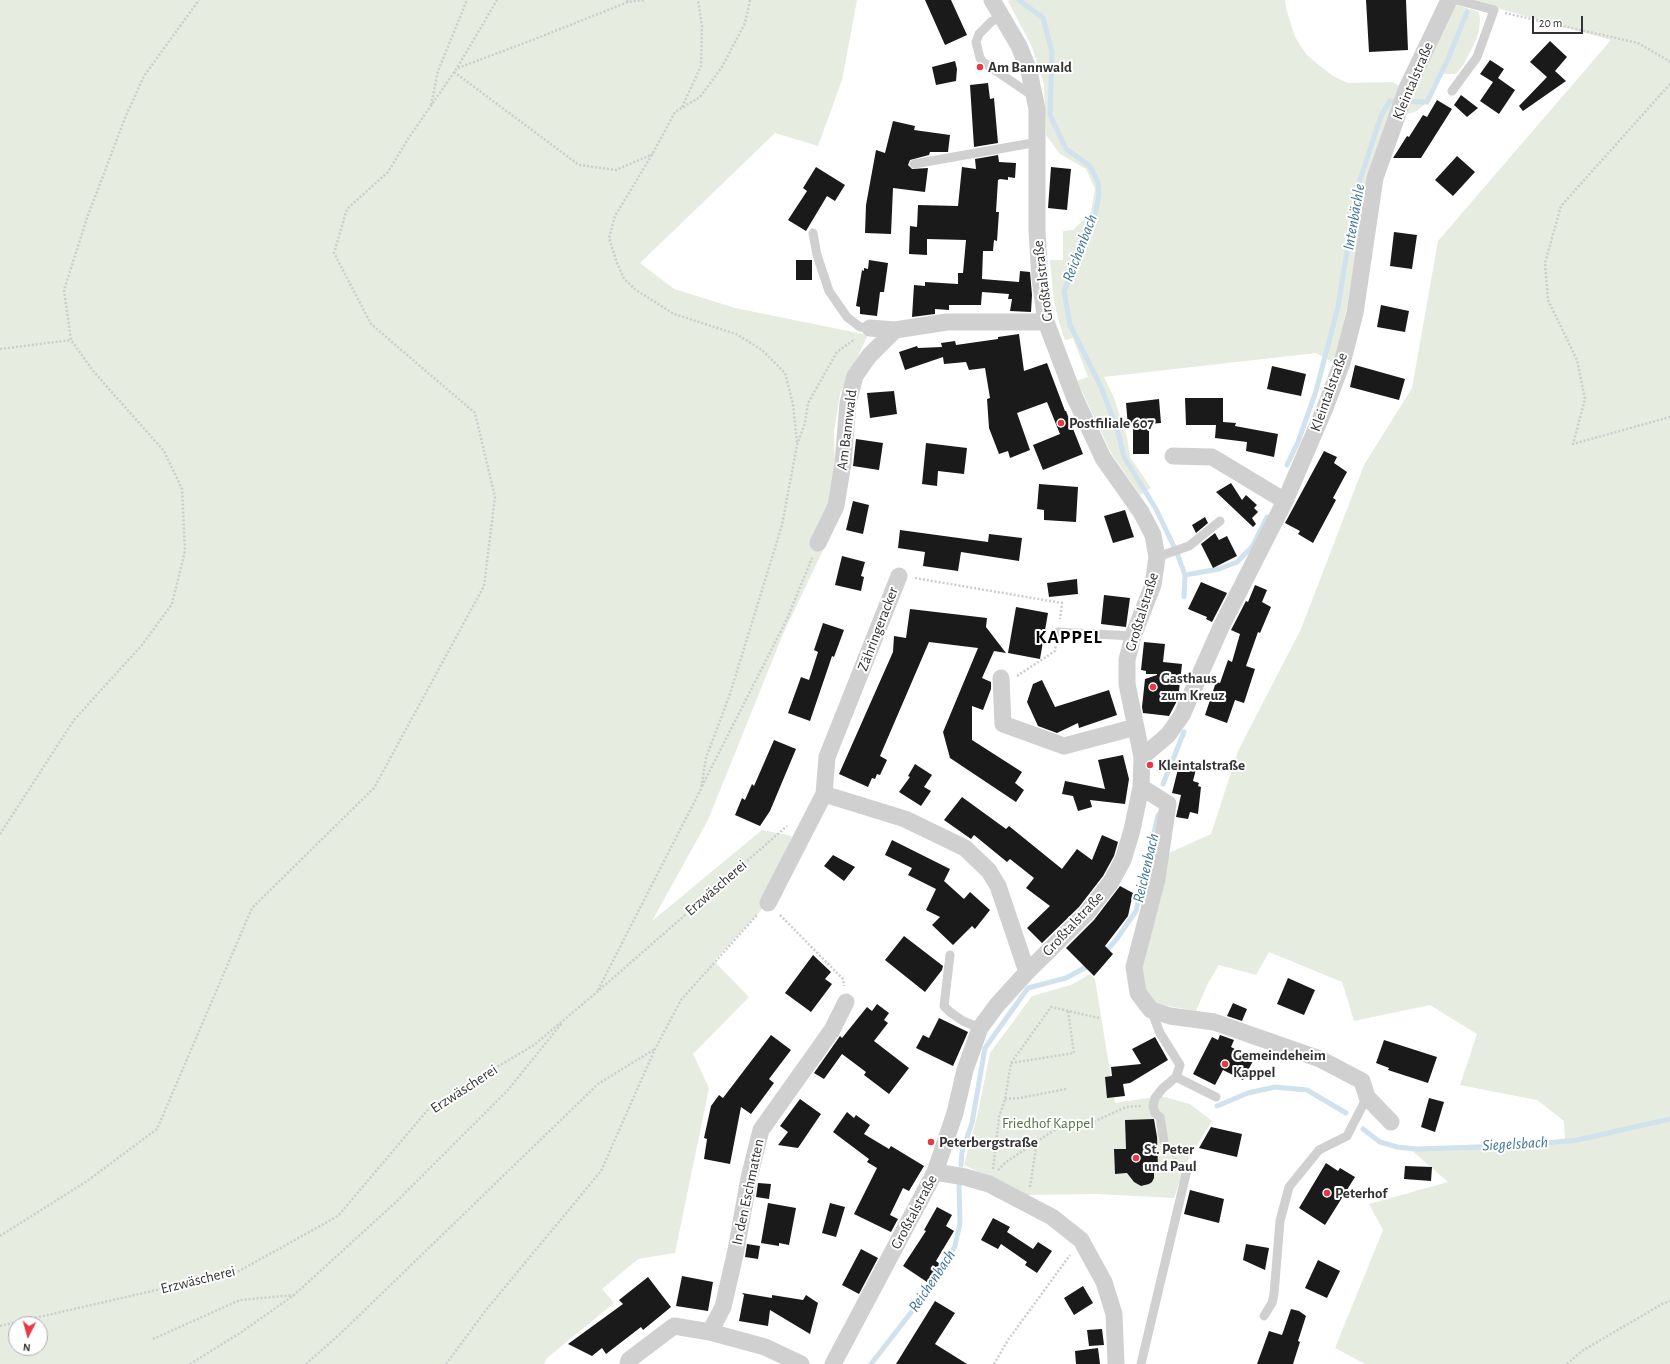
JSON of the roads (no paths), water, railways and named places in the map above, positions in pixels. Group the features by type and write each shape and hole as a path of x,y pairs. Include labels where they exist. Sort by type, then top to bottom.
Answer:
{"street":[{"name":"Großtalstraße","path":"833,1364 935,1172 955,1113 965,1070 980,1028 1027,972 1086,914 1111,882 1123,860 1132,830 1151,793 1127,684 1127,660 1133,636 1154,585 1164,555 1141,512 1103,458 1074,396 1046,322 1040,279 1037,231 1038,142 1035,97 1029,71 1019,46 992,0"},
{"name":"Kleintalstraße","path":"1142,757 1168,735 1182,715 1221,627 1285,501 1325,408 1342,363 1355,313 1375,178 1400,112 1407,88 1449,0"},
{"path":"870,328 895,330 947,322 1046,322"},
{"name":"Am Bannwald","path":"818,543 836,506 843,463 848,403 855,376 869,356 895,330"},
{"path":"1173,456 1212,457 1285,501"},
{"name":"Zähringeracker","path":"768,903 824,794 827,757 899,576"},
{"path":"1001,678 1003,724 1044,739 1064,746 1136,727"},
{"path":"1151,793 1168,804 1158,879 1134,967 1138,993 1151,1010 1170,1016 1214,1022 1320,1059 1362,1081 1367,1098 1391,1122"},
{"path":"824,794 905,819 965,848 989,871 998,886 1027,972"},
{"name":"In den Eschmatten","path":"710,1332 723,1308 736,1250 748,1178 761,1130 832,1030 846,1002"},
{"path":"935,1172 991,1181 1052,1217 1081,1240 1104,1282 1114,1314 1116,1364"},
{"path":"628,1364 629,1360 674,1326 710,1332 765,1347 801,1364"}],"lane":[{"path":"1452,91 1477,57 1494,10 1456,0"},
{"path":"1003,18 992,21 979,34 976,42 980,58 983,62 1035,97"},
{"path":"914,164 1038,142"},
{"path":"814,233 817,255 829,291 847,317 860,328 870,328"},
{"path":"1164,555 1187,547 1220,520"},
{"path":"1058,632 1133,636"},
{"path":"950,955 944,1006 962,1020 980,1028"},
{"path":"1151,1010 1160,1033 1180,1065 1176,1078 1162,1089 1155,1098 1153,1106 1153,1110 1160,1117 1164,1141"},
{"path":"1176,1078 1216,1097"},
{"path":"1264,1316 1272,1303 1274,1294 1280,1221 1289,1187 1319,1150 1347,1136 1367,1098"},
{"path":"1141,1364 1187,1170"}],"waterway":[{"name":"Reichenbach","path":"1019,0 1043,18 1052,52 1050,115 1066,149 1090,166 1098,182 1099,195 1094,219 1064,291 1070,325 1101,387 1118,432 1124,457 1156,509 1177,553 1185,575 1184,597"},
{"name":"Intenbächle","path":"1287,465 1298,442 1316,391 1338,307 1357,189 1381,116 1390,101 1427,102 1448,59 1467,12"},
{"name":"Intenbächle","path":"1185,575 1219,569 1237,562 1252,547 1267,517"},
{"name":"Reichenbach","path":"1163,784 1184,732"},
{"name":"Reichenbach","path":"1103,954 1116,940 1136,911 1158,815"},
{"name":"Reichenbach","path":"961,1165 962,1152 972,1123 985,1048 1028,988 1066,978 1090,965"},
{"name":"Siegelsbach","path":"1217,1106 1248,1093 1275,1087 1307,1090 1346,1113"},
{"name":"Siegelsbach","path":"1363,1129 1380,1142 1397,1147 1416,1149 1512,1146 1578,1140 1670,1119"},
{"name":"Reichenbach","path":"871,1364 930,1288 955,1246 960,1223 959,1185"}],"place":[{"name":"Am Bannwald","path":"980,67"},
{"name":"Postfiliale 607","path":"1061,423"},
{"name":"Gasthaus zum Kreuz","path":"1153,687"},
{"name":"Kleintalstraße","path":"1150,765"},
{"name":"Gemeindeheim Kappel","path":"1225,1064"},
{"name":"Peterbergstraße","path":"931,1142"},
{"name":"St. Peter und Paul","path":"1136,1158"},
{"name":"Peterhof","path":"1327,1193"}],"district":[{"name":"KAPPEL","path":"1069,637"}],"park label":[{"name":"Friedhof Kappel","path":"1048,1123"}]}
